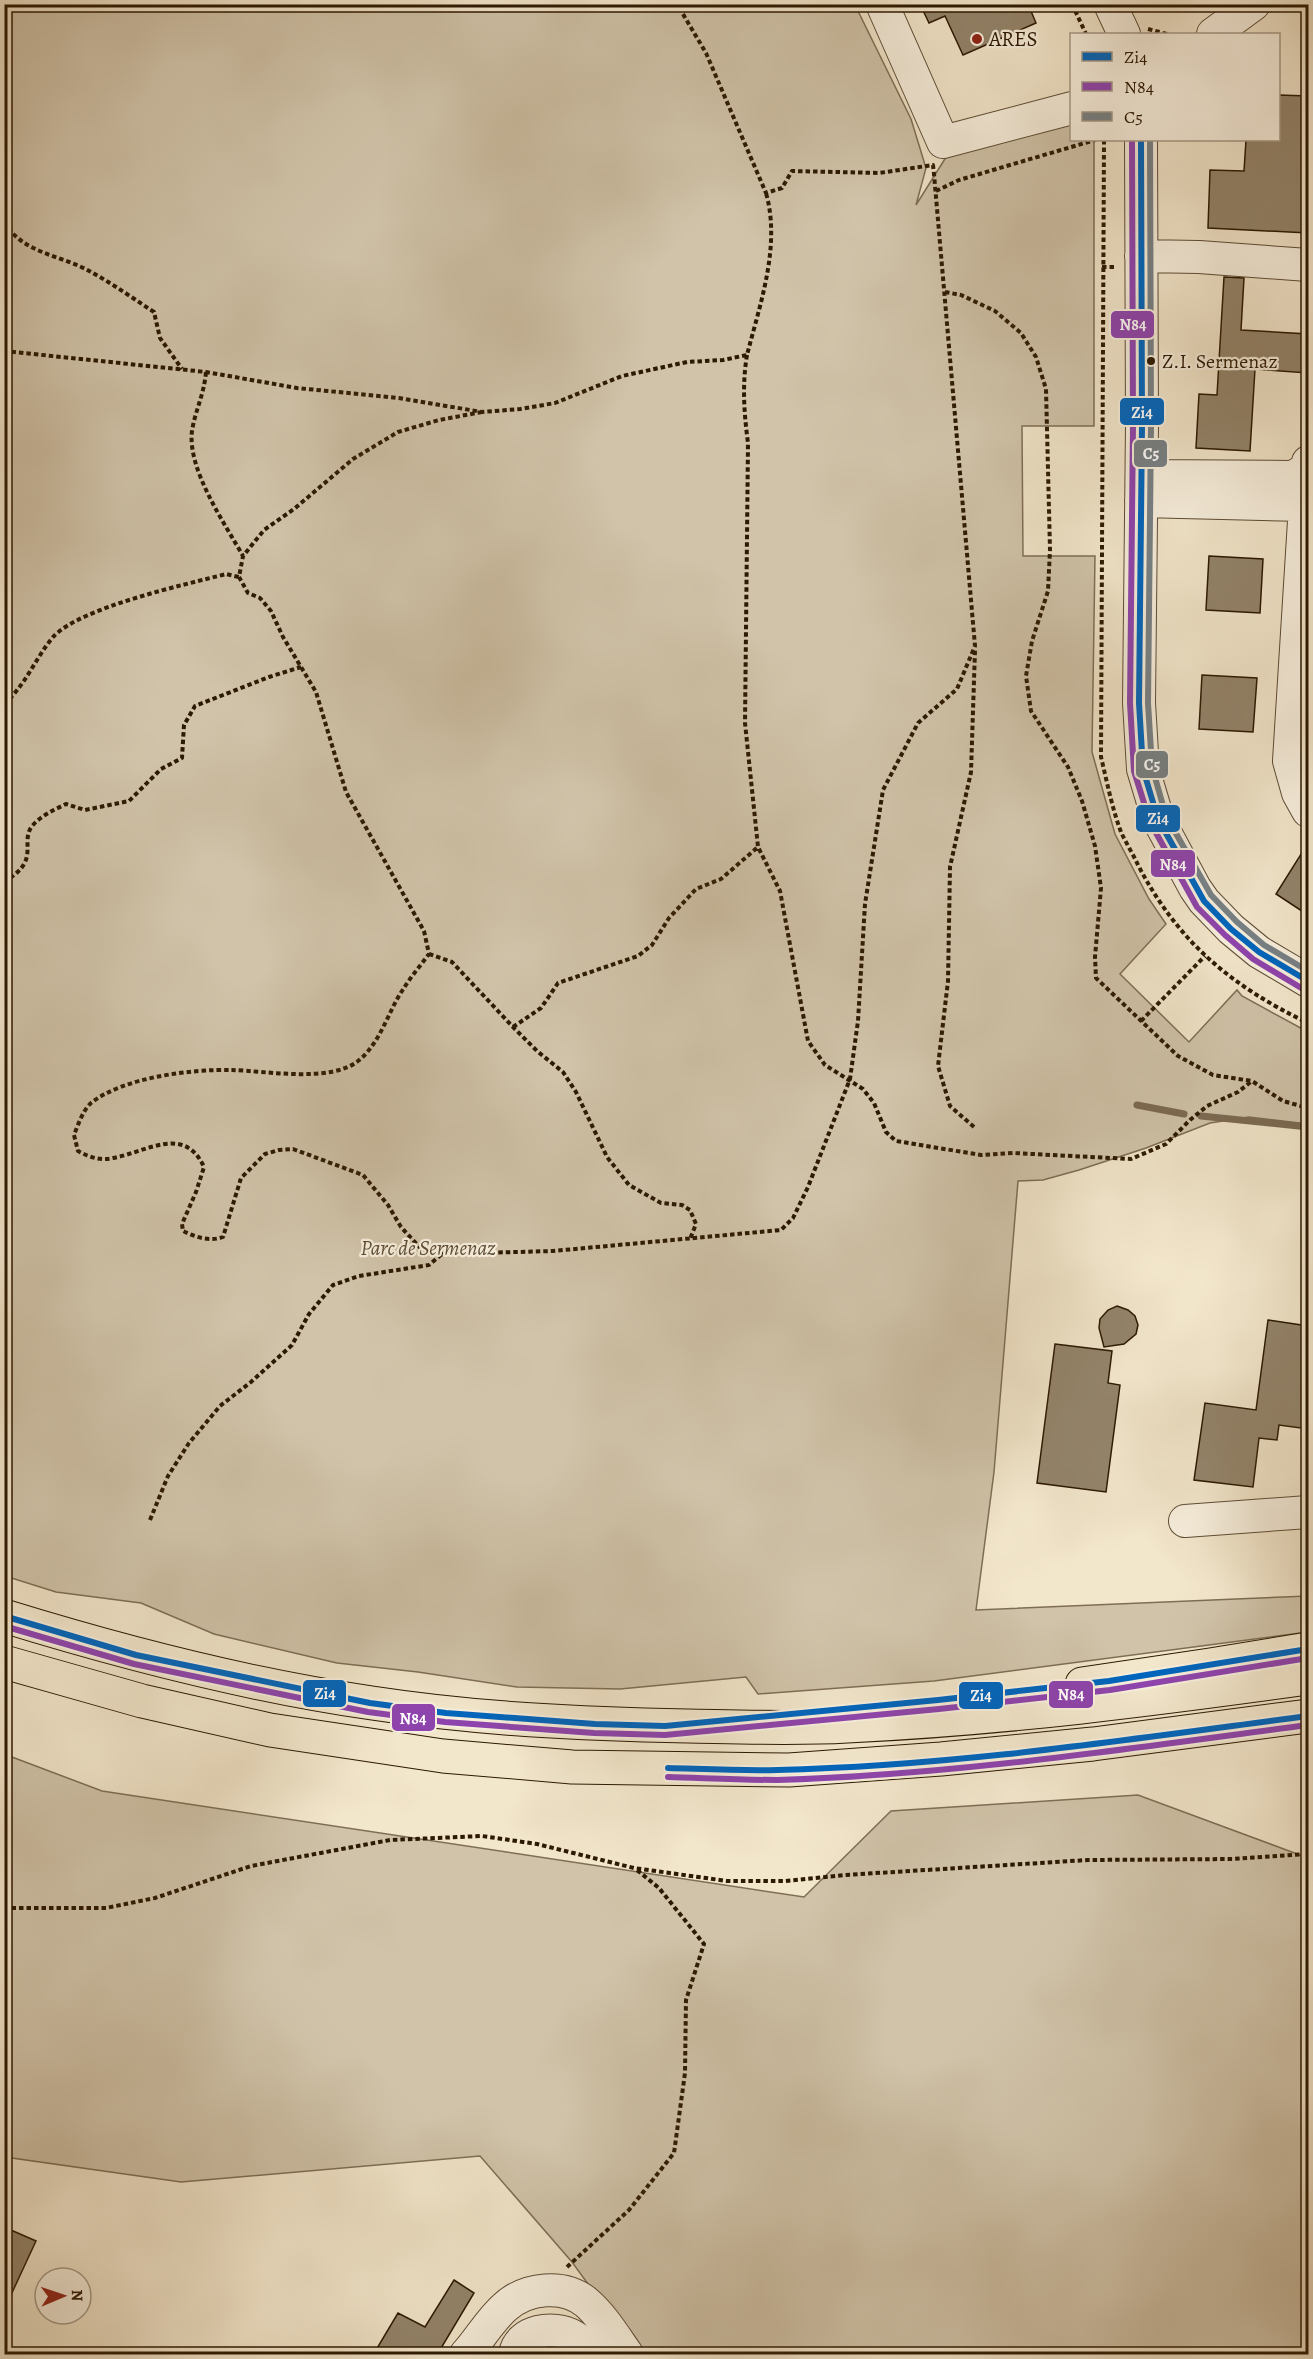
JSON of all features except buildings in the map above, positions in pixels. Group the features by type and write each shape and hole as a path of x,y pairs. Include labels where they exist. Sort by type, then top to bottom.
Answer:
{"highway":[{"path":"4,1616 136,1655 294,1689 370,1703 446,1713 537,1720 665,1726 844,1726 935,1721 1132,1701 1308,1678"},
{"path":"665,1726 1110,1681 1308,1648"},
{"path":"4,1662 142,1701 270,1730 443,1756 572,1767 789,1770 1034,1750 1308,1716"}],"street":[{"path":"882,4 943,142 1070,108"},
{"path":"1110,4 1124,33"},
{"path":"1214,33 1254,4"},
{"path":"1141,141 1142,489 1139,703 1143,768 1158,819 1204,901 1231,929 1260,952 1308,981"},
{"path":"1141,256 1199,257 1308,265"},
{"path":"1142,489 1293,477 1308,468 1308,462"},
{"path":"1142,489 1305,505 1289,761 1298,793 1308,811"},
{"path":"1185,1521 1308,1512"},
{"path":"466,2355 505,2307 523,2296 540,2290 574,2295 587,2302 627,2355"},
{"path":"514,2355 516,2347 524,2337 543,2331 571,2334 585,2352"}],"path":[{"path":"4,33 9,4"},
{"path":"677,4 706,53 766,194 771,211 771,244 744,376 743,408 748,443 745,723 758,846 780,891 808,1041 825,1065 863,1089 874,1103 886,1132 896,1141 981,1155 1131,1158 1166,1144 1207,1106 1238,1092 1252,1081"},
{"path":"1072,4 1086,33"},
{"path":"936,191 959,180 1092,141"},
{"path":"766,194 782,188 792,171 879,173 933,165 975,646 970,772 950,867 948,981 938,1066 950,1106 974,1127"},
{"path":"4,222 11,233 38,251 90,271 154,312 160,338 182,370"},
{"path":"945,292 961,295 994,311 1020,333 1036,357 1046,389 1048,591 1032,641 1026,676 1031,711 1068,767 1082,801 1095,846 1101,888 1095,957 1096,978 1178,1056 1213,1075 1252,1081 1283,1101 1308,1108"},
{"path":"4,351 206,372 297,388 399,398 482,412"},
{"path":"747,355 723,360 687,362 622,376 555,403 482,412 439,420 398,432 353,459 294,509 264,530 243,556 239,577 248,593 260,598 271,611 283,637 316,692 346,792 424,931 429,954 401,992 372,1044 358,1061 330,1072 282,1074 232,1070 189,1071 142,1080 116,1090 90,1104 74,1135 78,1151 92,1158 112,1159 166,1143 182,1144 198,1154 204,1167 182,1224 183,1231 214,1240 223,1237 241,1178 265,1154 293,1149 363,1175 388,1205 401,1227 423,1251 443,1254 553,1251 781,1230 793,1218 808,1187 850,1079 858,1021 865,904 883,789 918,723 957,689 975,646"},
{"path":"206,372 204,391 192,432 194,453 203,487 243,556"},
{"path":"4,704 18,692 30,669 55,636 86,616 110,606 226,574 239,577"},
{"path":"4,882 17,873 26,861 26,839 32,826 45,814 66,804 85,810 129,801 161,769 182,758 184,725 195,706 269,677 302,667"},
{"path":"513,1027 541,1008 558,983 638,956 652,945 669,918 696,889 721,879 758,846"},
{"path":"429,954 452,962 537,1051 563,1072 576,1092 607,1157 629,1185 661,1203 682,1205 690,1210 696,1224 690,1239"},
{"path":"1142,1021 1204,956"},
{"path":"150,1520 168,1476 189,1443 220,1406 292,1345 309,1314 333,1285 358,1276 429,1265 443,1254"},
{"path":"4,1908 106,1908 155,1898 250,1866 390,1840 482,1836 537,1844 634,1868 727,1881 785,1881 845,1875 1088,1860 1233,1859 1308,1854"},
{"path":"551,2290 554,2280 629,2210 674,2153 685,2073 686,2000 704,1944 659,1888 634,1868"}],"green space":[{"name":"Parc de Sermenaz","path":"5,5 855,5 911,119 926,168 916,205 948,154 1070,119 1070,141 1094,141 1094,426 1022,426 1023,556 1095,556 1092,752 1115,834 1149,899 1166,924 1120,974 1189,1042 1237,990 1242,996 1308,1032 1308,1124 1249,1117 1210,1123 1146,1148 1079,1170 1043,1180 1018,1181 994,1472 976,1610 1308,1596 1308,1632 934,1681 758,1694 746,1677 620,1689 517,1687 337,1663 214,1634 141,1603 56,1592 5,1576"},
{"path":"4,1754 102,1791 804,1897 891,1811 1138,1795 1308,1858 1308,2354 639,2354 572,2262 480,2156 181,2182 5,2157"}],"waterway":[{"path":"1137,1105 1184,1114"},
{"path":"1201,1116 1308,1127"}],"transit line":[{"name":"N84","path":"1132,141 1133,425 1130,703 1134,771 1150,822 1197,907 1253,959 1303,989"},
{"name":"Zi4","path":"1141,141 1142,425 1139,703 1143,769 1158,819 1204,901 1231,929 1259,952 1308,981"},
{"name":"C5","path":"1150,141 1151,425 1148,703 1152,767 1166,816 1211,895 1264,945 1308,971"},
{"name":"Zi4","path":"4,1616 136,1655 370,1703 446,1713 595,1724 665,1726 1109,1681 1308,1649"},
{"name":"N84","path":"4,1626 134,1664 368,1712 445,1722 594,1733 665,1735 1110,1690 1308,1658"},
{"name":"Zi4","path":"668,1768 777,1770 910,1763 1043,1750 1308,1716"},
{"name":"N84","path":"668,1777 777,1780 910,1773 1043,1759 1308,1725"}],"place":[{"name":"ARES","path":"977,39"},
{"name":"Z.I. Sermenaz","path":"1151,361"}]}
